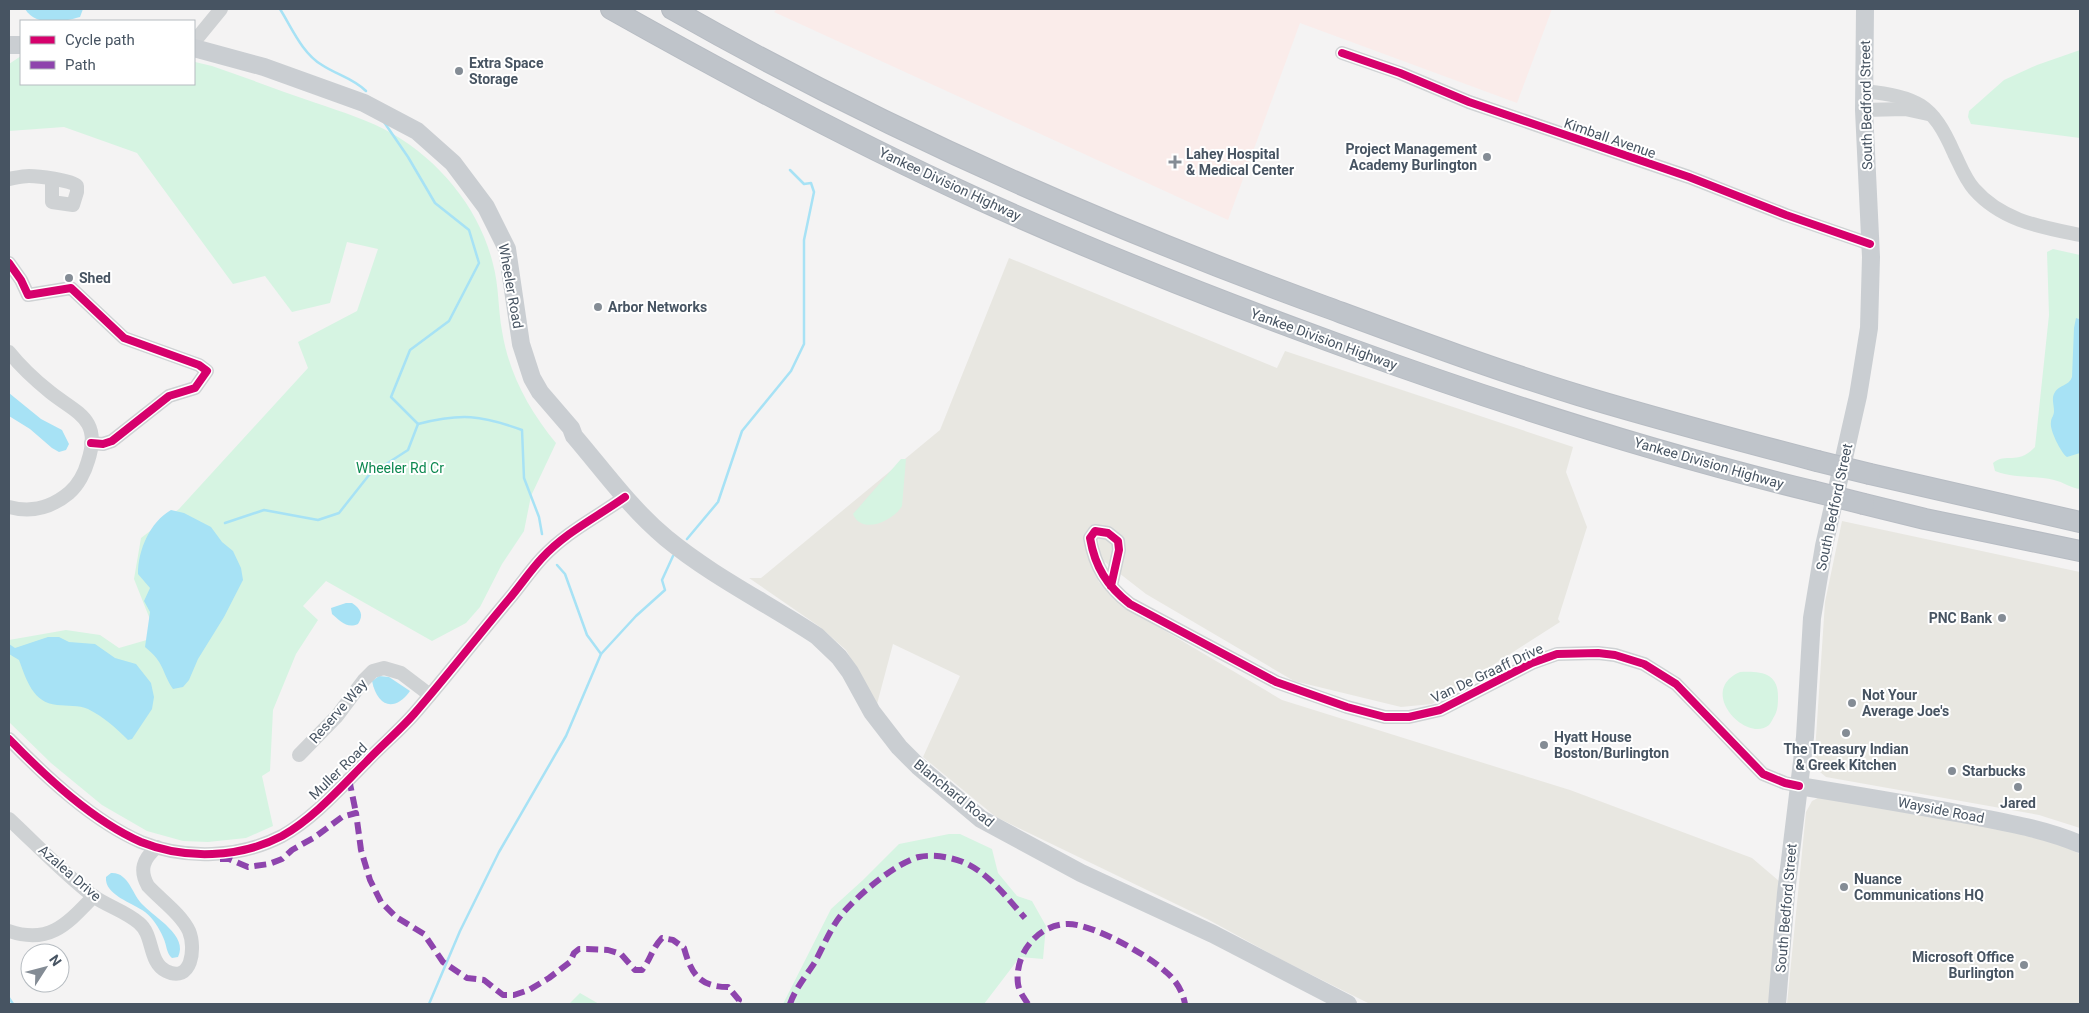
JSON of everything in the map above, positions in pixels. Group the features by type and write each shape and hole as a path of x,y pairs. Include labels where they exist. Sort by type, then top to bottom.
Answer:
{"highway":[{"name":"Yankee Division Highway","path":"611,9 703,60 859,141 974,197 1169,281 1299,330 1517,407 1612,436 1812,491 1925,519 2080,551"},
{"name":"Yankee Division Highway","path":"672,9 745,50 920,138 1050,198 1184,254 1464,358 1587,397 1817,461 2080,522"},
{"path":"1995,503 2080,510"}],"main road":[{"name":"South Bedford Street","path":"1777,1004 1815,600 1824,546 1858,396 1866,353 1870,309 1870,244 1864,110 1865,9"},
{"name":"Wheeler Road","path":"195,48 264,67 364,103 417,131 453,162 486,207 507,249 521,344 532,378 540,392 571,428 574,436 625,497"},
{"name":"Blanchard Road","path":"625,497 648,522 677,547 800,625 831,649 850,672 872,712 899,747 918,766 981,819 1081,873 1213,934 1348,1004"},
{"name":"Wayside Road","path":"1799,786 1894,801 2014,824 2049,832 2080,844"}],"street":[{"path":"195,41 221,9"},
{"name":"Kimball Avenue","path":"1342,53 1400,73 1469,102 1689,177 1786,215 1870,244"},
{"path":"1864,91 1911,100 1923,106 1936,118 1945,132 1970,184 1989,203 2021,222 2080,235"},
{"path":"1864,110 1905,109 1921,112 1936,118"},
{"path":"9,179 29,176 52,180"},
{"path":"9,263 21,280 28,296 71,288 124,338 199,364 208,371 195,388 169,396 112,441 103,444 91,443"},
{"path":"9,352 29,374 51,393 81,413 87,422 91,443 90,457 81,478 73,490 60,500 35,510 9,507"},
{"name":"Muller Road","path":"9,739 34,765 77,801 119,830 141,842 186,852 223,853 249,849 281,836 307,818 325,802 407,721 542,559 575,529 625,497"},
{"name":"Van De Graaff Drive","path":"1111,586 1130,604 1276,682 1347,707 1385,717 1409,718 1440,710 1532,663 1550,656 1598,653 1628,658 1660,672 1676,684 1763,774 1785,783 1799,786"},
{"name":"Reserve Way","path":"299,755 337,716 373,670 384,668 401,673 430,695"},
{"name":"Azalea Drive","path":"9,819 94,896 139,922 148,934 157,963 166,971 174,972 183,970 189,964 192,959 193,948 187,928 148,886 143,873 145,861 157,847"},
{"name":"Azalea Drive","path":"141,842 135,866 138,883 143,892 150,898 170,909"},
{"path":"9,931 30,936 53,932 67,923 94,896"}],"shaded area":[{"name":"Lahey Hospital & Medical Center","path":"777,9 1552,9 1517,103 1300,23 1228,220 774,12"},
{"path":"1009,258 1277,368 1285,351 1573,447 1566,472 1587,527 1558,619 1560,622 1432,704 1401,707 1294,681 1146,594 1101,559 1098,538 1088,558 1099,582 1110,595 1133,612 1282,700 1570,790 1752,858 1779,881 1769,1004 1370,1004 1282,960 1209,920 996,817 923,757 960,676 893,644 877,704 846,650 820,627 749,578 761,578 940,430"},
{"path":"1842,521 2080,572 2080,828 2039,815 1826,777 1814,767 1825,602"},
{"path":"1822,796 2046,838 2080,854 2080,1004 1787,1004 1806,812 1812,801"}],"green space":[{"path":"2080,50 2080,138 1971,124 1968,117 1969,111 2004,80 2037,65"},
{"name":"Wheeler Rd Cr","path":"20,57 20,85 195,85 195,62 212,66 355,117 384,129 411,145 442,173 456,189 479,225 495,272 505,347 515,377 537,418 556,443 531,496 524,531 502,564 480,607 466,623 432,641 326,581 303,606 318,620 296,654 273,710 270,771 262,776 273,826 246,838 208,842 183,841 147,831 102,805 51,763 9,722 9,640 66,630 100,635 119,648 157,637 134,579 141,538 179,509 308,368 298,342 357,311 378,249 347,242 330,303 292,312 265,276 233,284 137,153 64,127 9,131 9,64"},
{"path":"2053,249 2080,255 2080,489 2057,481 1995,471 1993,463 1998,460 2023,456 2035,447 2049,315 2047,252"},
{"path":"901,459 906,459 902,506 892,516 878,524 863,524 857,521 853,514"},
{"path":"1740,672 1761,673 1772,678 1775,682 1778,706 1769,725 1760,729 1749,727 1739,722 1730,713 1724,702 1723,691 1728,681"},
{"path":"949,834 960,834 992,849 998,873 1017,896 1032,901 1046,926 1043,959 1020,957 984,1004 783,1004 831,909 899,844"},
{"path":"580,993 599,1004 569,1004"}],"water":[{"path":"25,9 83,9 80,17 66,20 40,20 30,15"},
{"path":"2076,318 2079,319 2080,329 2080,453 2067,457 2056,441 2051,422 2054,413 2054,394 2069,382 2072,377"},
{"path":"9,393 41,419 62,430 69,444 66,450 59,452 52,448 30,429 9,416"},
{"path":"171,510 184,513 211,527 222,542 233,551 241,568 243,580 224,617 198,659 189,680 183,687 173,689 156,658 145,647 150,612 144,601 150,588 138,574 140,556 151,529"},
{"path":"352,603 358,608 361,618 358,624 347,625 332,614 331,608"},
{"path":"48,637 59,637 69,642 95,644 115,658 136,664 151,683 154,697 152,709 132,739 128,740 110,723 88,709 49,703 36,695 28,682 19,660 9,654 9,644 15,648"},
{"path":"379,676 389,677 410,691 398,702 387,704 382,701 374,690 372,681"},
{"path":"111,873 122,876 139,901 175,934 180,949 178,957 172,958 170,956 160,930 148,914 120,898 110,889 106,877"}],"waterway":[{"path":"280,9 298,40 315,60 356,83 366,91"},
{"path":"384,122 408,157 435,203 469,230 479,263 449,321 410,350 391,397 418,424"},
{"path":"687,539 718,502 742,431 791,371 804,344 804,240 814,192 811,183 804,184 790,170"},
{"path":"418,424 447,418 471,417 494,421 522,430 524,478 539,517 542,534"},
{"path":"225,523 264,510 318,520 339,513 369,475 408,450 418,424"},
{"path":"429,1004 460,931 499,852 566,736 601,654 636,616 665,590 662,580 673,556"},
{"path":"557,565 565,574 587,635 601,654"},
{"path":"9,998 13,1004"}],"marked path":[{"path":"349,779 356,813"},
{"path":"220,859 229,859 248,867 269,864 282,859 292,850 315,837 342,817 356,813 361,850 370,880 381,902 396,917 424,934 443,962 467,978 484,980 503,995 514,995 529,990 549,978 570,962 574,953 579,949 608,950 621,954 635,970 642,970 662,938 673,940 684,948 690,965 698,977 710,984 728,987 739,1000 737,1004"},
{"path":"790,1004 815,962 831,930 843,913 878,880 910,860 924,856 936,856 963,862 989,879 1025,918"},
{"path":"1028,1004 1018,984 1020,962 1024,952 1030,943 1047,929 1057,925 1068,924 1091,929 1147,957 1176,982 1185,1004"}],"cycle path":[{"path":"1342,53 1400,73 1469,102 1689,177 1786,215 1870,244"},
{"path":"9,263 21,280 28,295 71,288 124,338 199,365 207,371 195,388 169,396 112,441 103,444 91,443"},
{"path":"9,739 71,797 105,822 141,842 158,848 194,854 231,852 266,843 294,829 316,812 408,720 533,568 551,549 561,540 625,497"},
{"path":"1111,586 1119,550 1118,541 1108,533 1095,531 1090,538 1099,567 1109,583 1115,590 1130,604 1276,682 1347,707 1385,717 1409,717 1440,710 1532,663 1557,654 1598,653 1615,655 1644,664 1676,684 1763,774 1785,783 1799,786"}],"place":[{"name":"Extra Space Storage","path":"459,71"},
{"name":"Project Management Academy Burlington","path":"1487,157"},
{"name":"Lahey Hospital & Medical Center","path":"1175,162"},
{"name":"Shed","path":"69,278"},
{"name":"Arbor Networks","path":"598,307"},
{"name":"PNC Bank","path":"2002,618"},
{"name":"Not Your Average Joe's","path":"1852,703"},
{"name":"The Treasury Indian & Greek Kitchen","path":"1846,733"},
{"name":"Hyatt House Boston/Burlington","path":"1544,745"},
{"name":"Starbucks","path":"1952,771"},
{"name":"Jared","path":"2018,787"},
{"name":"Nuance Communications HQ","path":"1844,887"},
{"name":"Microsoft Office Burlington","path":"2024,965"}]}
